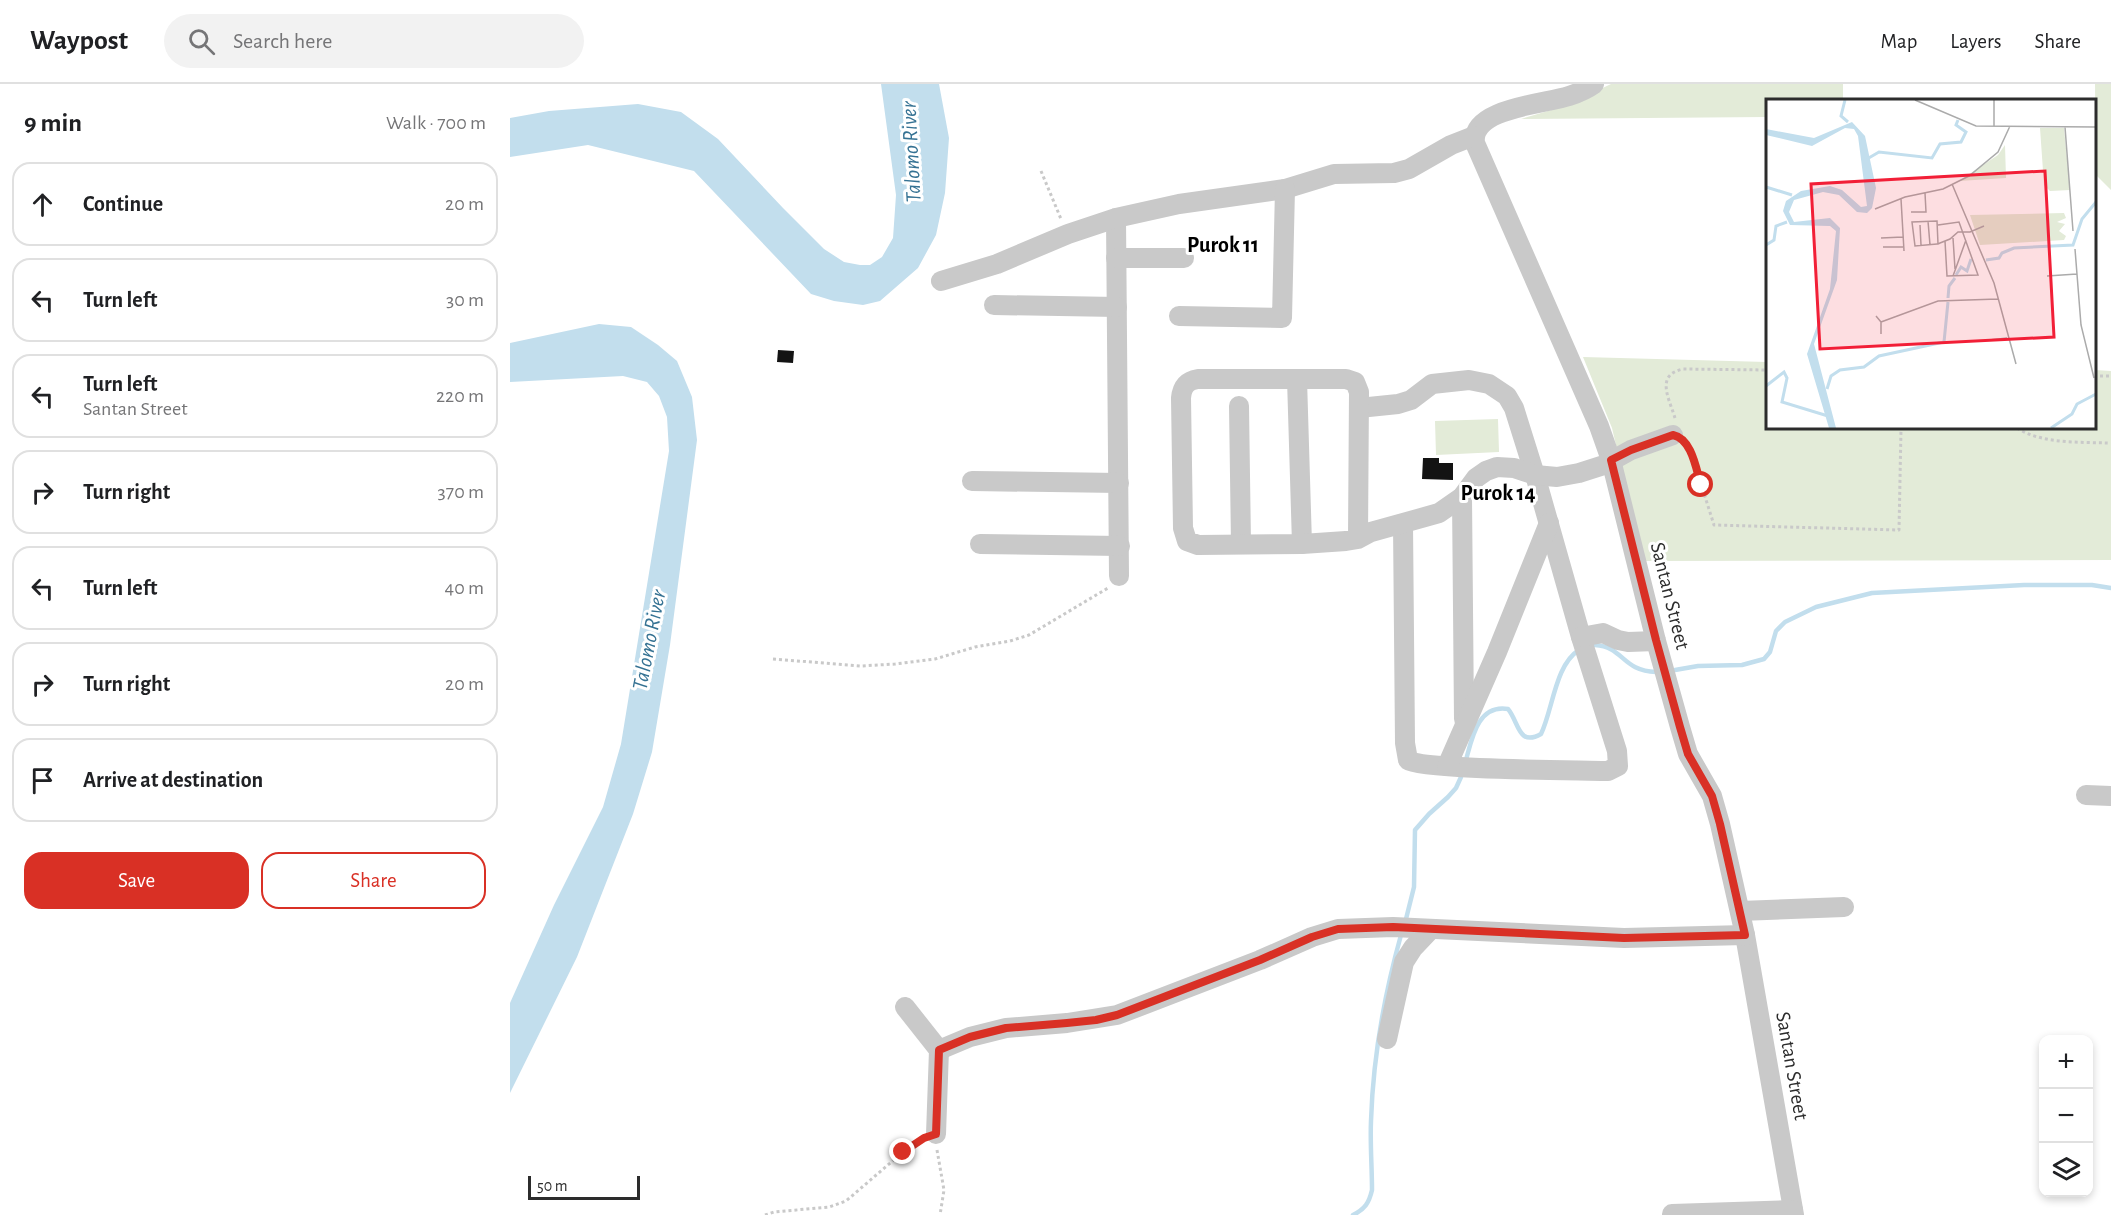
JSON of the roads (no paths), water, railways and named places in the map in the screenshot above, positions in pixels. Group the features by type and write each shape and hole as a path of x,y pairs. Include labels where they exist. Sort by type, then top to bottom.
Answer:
{"street":[{"path":"941,281 996,264 1068,234 1116,218 1179,204 1285,189 1334,174 1394,173 1408,169 1451,145 1474,136 1477,128 1493,116 1569,96 1594,84"},
{"name":"Santan Street","path":"1474,136 1479,153 1599,426 1611,460 1656,640 1688,754 1712,796 1745,935 1794,1212"},
{"path":"1179,316 1282,318 1285,189"},
{"path":"1116,218 1119,576"},
{"path":"1116,258 1184,258"},
{"path":"994,305 1117,307"},
{"path":"1358,538 1359,408 1358,386 1352,380 1198,379 1186,384 1182,390 1184,535 1187,541 1198,545 1332,543 1358,538 1371,532 1439,513 1462,497 1476,478 1497,467 1505,466 1535,475 1557,477 1579,473 1595,469 1631,450 1673,435"},
{"path":"1297,379 1302,544"},
{"path":"1359,408 1398,404 1411,400 1432,384 1469,380 1489,384 1507,396 1514,408 1535,475 1581,637 1617,751 1618,766 1608,771 1418,765 1411,762 1406,756 1403,524"},
{"path":"1239,406 1241,544"},
{"path":"972,481 1119,483"},
{"path":"1462,497 1464,728"},
{"path":"1447,766 1518,602 1549,523"},
{"path":"980,544 1120,546"},
{"path":"1581,637 1603,633 1628,642 1656,640"},
{"path":"2086,795 2111,796"},
{"path":"1740,911 1844,907"},
{"path":"939,1050 970,1037 1006,1028 1096,1020 1117,1015 1260,960 1312,937 1338,929 1365,927 1431,929 1624,938 1745,935"},
{"path":"1387,1039 1404,962 1413,948 1431,929"},
{"path":"905,1007 939,1050 936,1134"},
{"path":"1672,1214 1794,1212"}],"water":[{"name":"Talomo River","path":"881,84 939,84 949,138 945,193 936,235 918,268 880,301 863,305 834,301 811,294 694,171 588,145 510,157 510,118 549,111 638,104 681,112 718,139 824,249 844,262 870,265 882,257 893,238 896,195"},
{"name":"Talomo River","path":"599,324 631,327 677,361 692,397 697,440 670,645 652,752 633,814 577,957 510,1093 510,1003 554,905 603,807 621,744 669,451 667,417 659,396 647,382 623,376 510,382 510,343"}],"waterway":[{"path":"1675,670 1698,666 1742,665 1764,659 1770,652 1776,631 1785,622 1816,607 1872,593 2024,585 2092,585 2111,588"},
{"path":"1595,645 1612,650 1636,668 1656,672"},
{"path":"1466,760 1478,724 1483,717 1498,709 1508,709 1523,735 1533,737 1541,734 1560,677 1571,657 1579,650"},
{"path":"1406,919 1414,887 1415,830 1456,788 1461,777"},
{"path":"1353,1215 1366,1205 1372,1190 1371,1130 1374,1074 1389,981 1401,935"}],"district":[{"name":"Purok 11","path":"1223,245"},
{"name":"Purok 14","path":"1498,493"}]}
